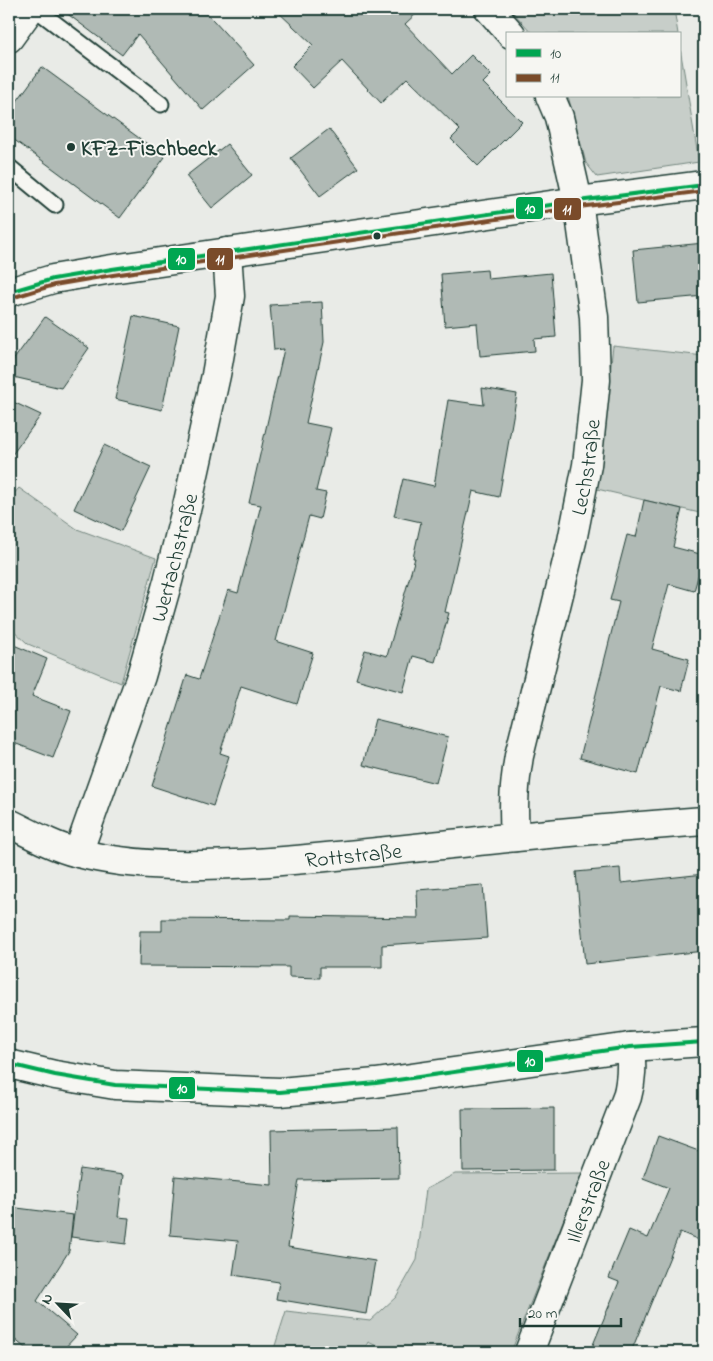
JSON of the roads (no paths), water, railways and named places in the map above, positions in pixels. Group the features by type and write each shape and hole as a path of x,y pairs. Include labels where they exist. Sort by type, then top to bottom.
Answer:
{"street":[{"path":"489,9 509,32"},
{"name":"Lechstraße","path":"515,837 514,787 519,756 572,540 587,465 595,389 594,317 578,202 559,117 551,98"},
{"path":"9,292 53,279 227,252 704,185"},
{"name":"Wertachstraße","path":"78,853 141,676 188,502 216,375 230,296 227,252"},
{"name":"Rottstraße","path":"9,823 40,839 78,853 113,860 154,864 219,865 335,857 515,837 704,821"},
{"path":"9,1064 55,1075 115,1085 280,1092 376,1083 630,1046 704,1042"},
{"name":"Illerstraße","path":"530,1352 627,1097 632,1065 630,1046"}],"lane":[{"path":"21,17 161,104"},
{"path":"9,167 55,205"}],"place":[{"name":"KFZ-Fischbeck","path":"71,147"}]}
